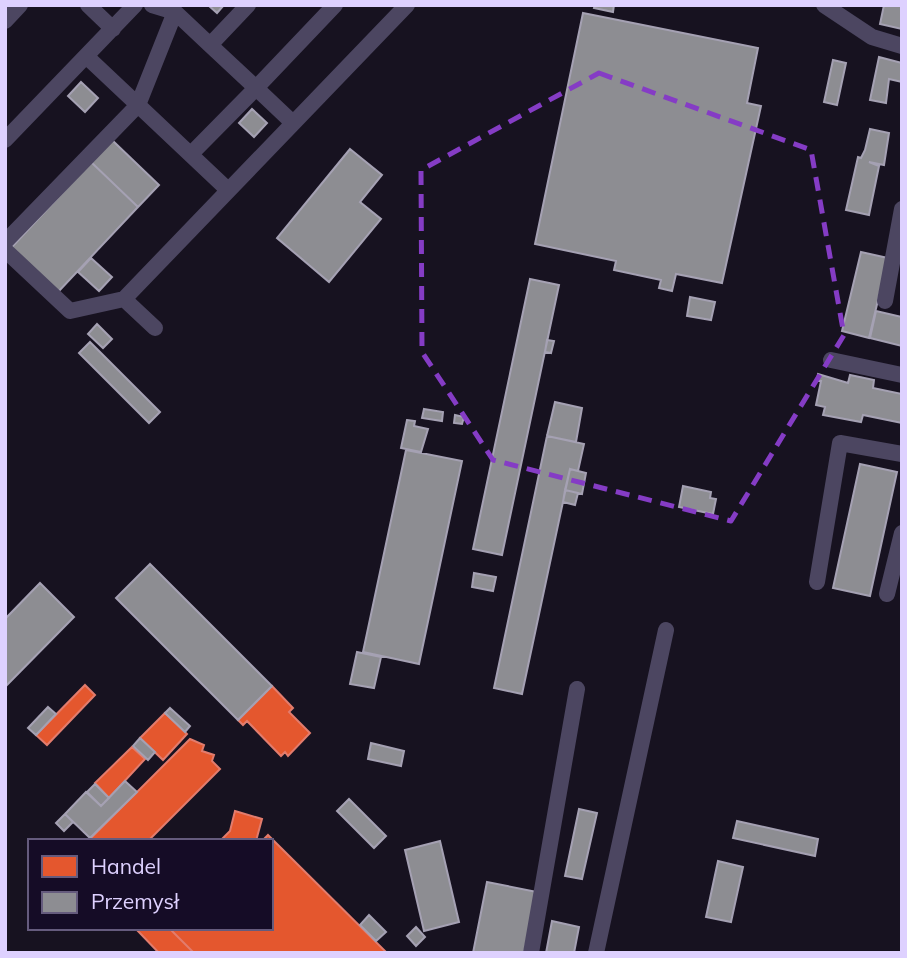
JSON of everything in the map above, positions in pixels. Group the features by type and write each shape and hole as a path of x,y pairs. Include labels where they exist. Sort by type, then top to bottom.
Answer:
{"street":[{"path":"5,21 20,5"},
{"path":"88,5 113,29"},
{"path":"5,140 135,5"},
{"path":"152,5 175,12 293,123"},
{"path":"210,45 248,5"},
{"path":"191,154 335,5"},
{"path":"5,250 69,310 124,299 407,5"},
{"path":"824,5 872,37 902,46"},
{"path":"5,242 138,105 175,12"},
{"path":"86,56 228,190"},
{"path":"885,301 902,209"},
{"path":"124,299 155,328"},
{"path":"831,360 902,375"},
{"path":"817,582 840,443 902,454"},
{"path":"887,594 902,533"},
{"path":"596,953 666,630"},
{"path":"531,953 577,689"}],"highlighted area":[{"path":"599,73 811,150 844,335 731,521 493,460 422,352 421,170"}],"building: Handel":[{"path":"85,685 95,695 47,745 36,735"},
{"path":"272,686 293,708 289,712 310,733 288,756 285,752 281,756 247,721 243,725 238,720"},
{"path":"165,713 187,734 163,760 140,738"},
{"path":"190,739 204,745 202,751 214,755 212,761 220,769 150,839 91,838"},
{"path":"132,747 145,759 109,798 95,783"},
{"path":"235,811 262,819 257,839 222,839 230,831"},
{"path":"273,840 386,952 385,953 194,953 171,930 273,930"},
{"path":"137,930 171,930 194,953 159,953"}],"building: Przemysł":[{"path":"208,5 224,5 217,13"},
{"path":"595,5 614,5 613,12 594,8"},
{"path":"884,5 902,5 902,29 880,24"},
{"path":"583,13 758,48 747,103 761,106 722,283 676,274 672,291 659,288 661,280 614,270 616,261 535,244"},
{"path":"879,57 902,63 902,82 889,79 886,103 870,100"},
{"path":"833,60 846,63 837,105 824,102"},
{"path":"81,82 98,98 85,112 68,96"},
{"path":"252,109 267,123 254,137 239,123"},
{"path":"870,129 889,133 884,165 869,162 879,166 869,215 846,210 858,157 861,158 865,150"},
{"path":"112,140 159,185 138,207 91,162"},
{"path":"350,149 382,175 360,202 381,219 329,282 277,238"},
{"path":"91,162 138,207 58,292 11,248"},
{"path":"861,252 888,258 869,338 842,331"},
{"path":"91,258 112,277 99,291 78,272"},
{"path":"530,279 559,285 502,555 473,549"},
{"path":"690,297 715,302 711,320 687,316"},
{"path":"876,311 902,317 902,346 870,338"},
{"path":"97,324 112,339 103,348 88,334"},
{"path":"547,340 554,341 551,353 545,352"},
{"path":"90,342 160,412 149,423 79,353"},
{"path":"818,374 848,383 850,375 874,380 873,388 902,394 902,423 863,415 861,422 823,415 825,407 816,405 821,381 817,381"},
{"path":"555,402 582,408 576,442 547,436"},
{"path":"424,409 443,412 442,421 422,418"},
{"path":"455,415 464,417 462,424 454,423"},
{"path":"407,420 415,421 414,426 428,429 421,452 401,448"},
{"path":"547,436 584,444 578,471 570,469 522,694 494,688"},
{"path":"406,450 462,461 419,664 363,652"},
{"path":"860,464 897,472 870,596 833,588"},
{"path":"570,469 586,473 582,494 565,490"},
{"path":"683,486 711,492 710,498 716,499 713,514 679,507"},
{"path":"565,490 578,493 575,505 563,502"},
{"path":"150,564 272,686 238,720 116,598"},
{"path":"474,573 496,577 493,591 472,587"},
{"path":"40,583 74,617 5,687 5,619"},
{"path":"357,652 381,657 374,688 350,684"},
{"path":"48,707 56,714 36,735 28,728"},
{"path":"170,708 190,726 185,732 165,713"},
{"path":"140,738 155,752 148,760 133,746"},
{"path":"371,743 404,751 401,766 368,759"},
{"path":"125,781 137,792 90,838 65,814 86,792 101,806"},
{"path":"95,784 109,798 101,806 87,792"},
{"path":"349,799 386,836 374,848 337,811"},
{"path":"579,809 597,813 582,879 565,876"},
{"path":"65,814 73,822 64,831 56,823"},
{"path":"737,821 818,839 815,856 733,838"},
{"path":"440,841 459,922 424,931 405,850"},
{"path":"718,861 743,867 731,922 706,917"},
{"path":"487,882 537,892 524,953 473,953"},
{"path":"369,915 386,932 376,941 360,925"},
{"path":"552,921 579,927 574,953 546,953"},
{"path":"416,927 425,937 416,946 407,936"}]}
